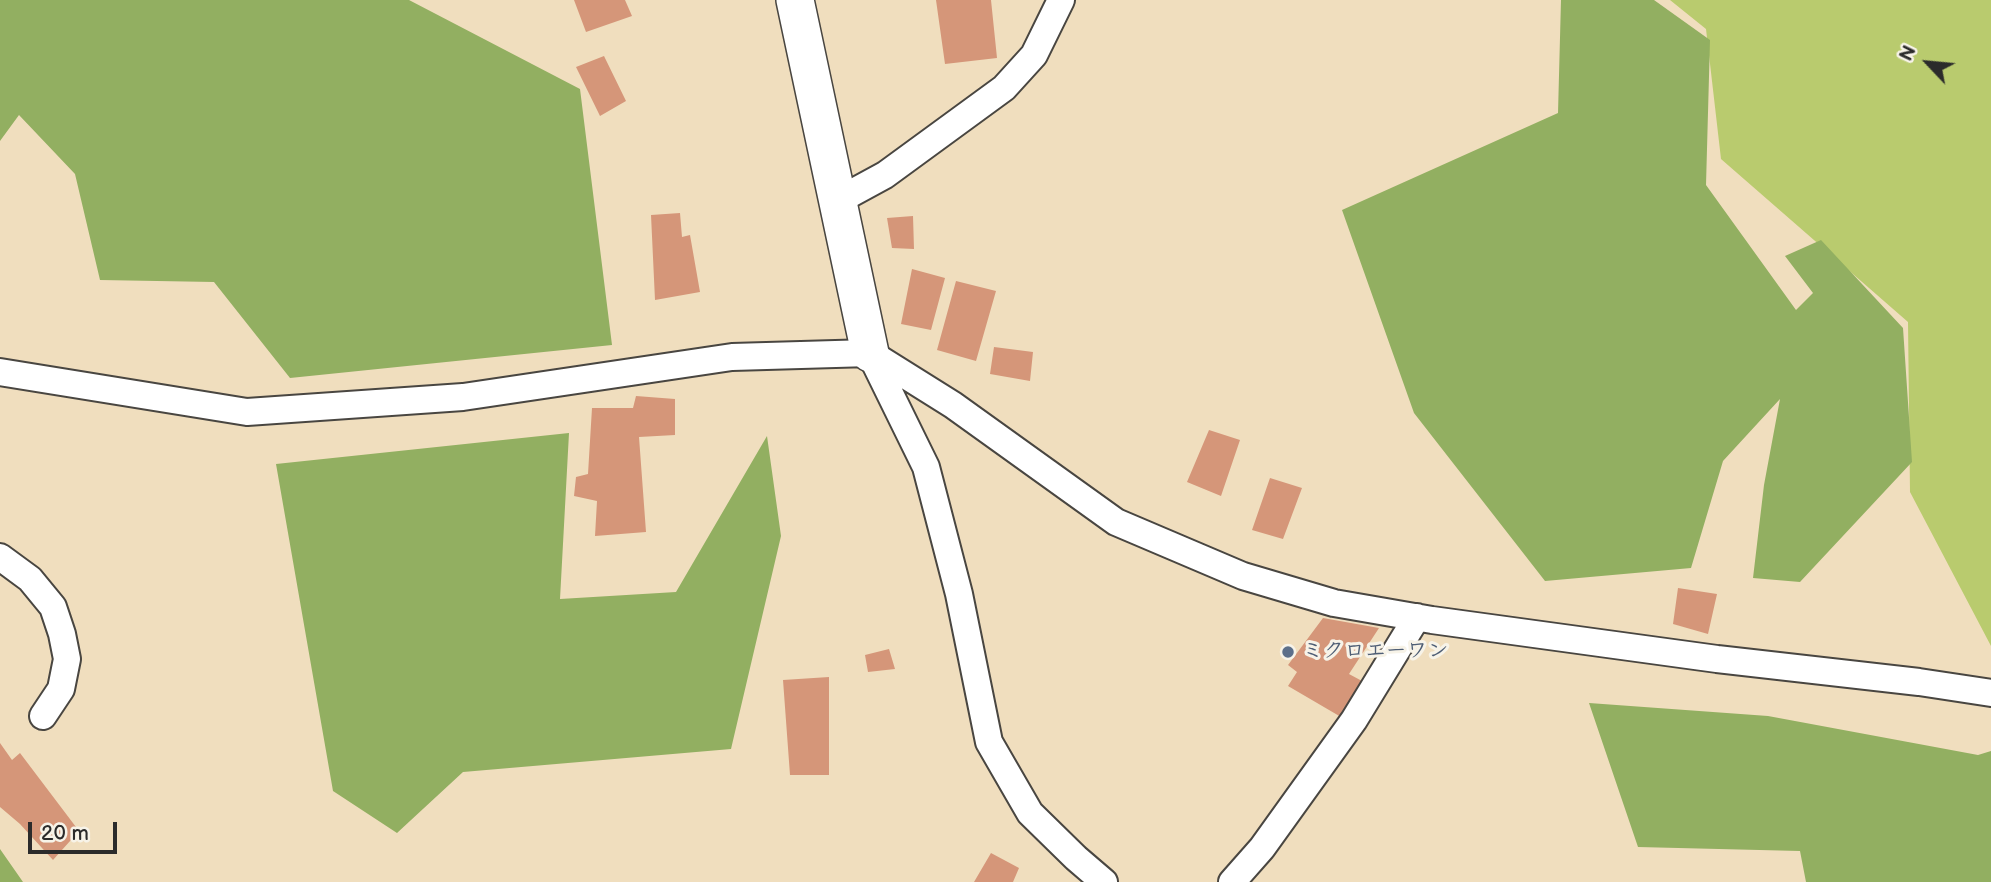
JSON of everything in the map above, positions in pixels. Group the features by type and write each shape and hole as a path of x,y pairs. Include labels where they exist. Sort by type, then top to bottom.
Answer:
{"street":[{"path":"795,0 870,353 926,467 959,594 989,742 1030,813 1076,859 1104,882"},
{"path":"839,200 885,175 1004,88 1034,55 1061,0"},
{"path":"0,372 247,412 463,397 733,357 870,353 953,405 1116,522 1243,576 1334,603 1417,617 1600,644 1991,693"},
{"path":"0,557 38,588 53,607 62,634 67,659 61,689 43,716"},
{"path":"1232,882 1262,848 1354,720 1417,617"}],"green space":[{"path":"0,0 409,0 580,89 612,345 290,378 214,282 100,280 75,174 19,115 0,141"},
{"path":"1561,0 1654,0 1710,40 1706,185 1796,310 1813,293 1785,256 1821,240 1903,328 1912,462 1800,582 1753,578 1764,485 1780,399 1723,461 1691,568 1545,581 1414,413 1342,210 1558,113"},
{"path":"1670,0 1991,0 1991,646 1910,492 1908,322 1721,159 1706,29"},
{"path":"569,433 560,599 676,592 767,436 781,536 731,749 463,772 397,833 333,791 276,464"},
{"path":"1589,703 1768,716 1978,755 1991,751 1991,882 1806,882 1800,851 1638,847"},
{"path":"0,849 23,882 0,882"}],"building":[{"path":"574,0 625,0 632,16 586,32"},
{"path":"936,0 991,0 997,58 945,64"},
{"path":"604,56 626,101 600,116 576,67"},
{"path":"680,213 682,237 690,235 700,292 655,300 651,215"},
{"path":"913,216 914,249 892,248 887,218"},
{"path":"912,269 945,278 931,330 901,324"},
{"path":"956,281 996,291 976,361 937,350"},
{"path":"994,347 1033,352 1030,381 990,374"},
{"path":"636,396 675,399 675,435 639,437 646,532 595,536 597,501 574,496 576,477 588,474 592,408 633,408"},
{"path":"1209,430 1240,440 1221,496 1187,482"},
{"path":"1270,478 1302,488 1283,539 1252,530"},
{"path":"1678,588 1717,594 1708,634 1673,624"},
{"path":"1323,618 1379,628 1349,674 1362,681 1341,717 1288,686 1297,672 1288,665"},
{"path":"889,649 895,669 868,672 865,655"},
{"path":"829,677 829,775 790,775 783,680"},
{"path":"0,743 12,760 20,753 79,831 53,860 20,824 0,807"},
{"path":"991,853 1019,868 1013,882 974,882"}],"place":[{"name":"ミクロエーワン","path":"1288,652"}]}
